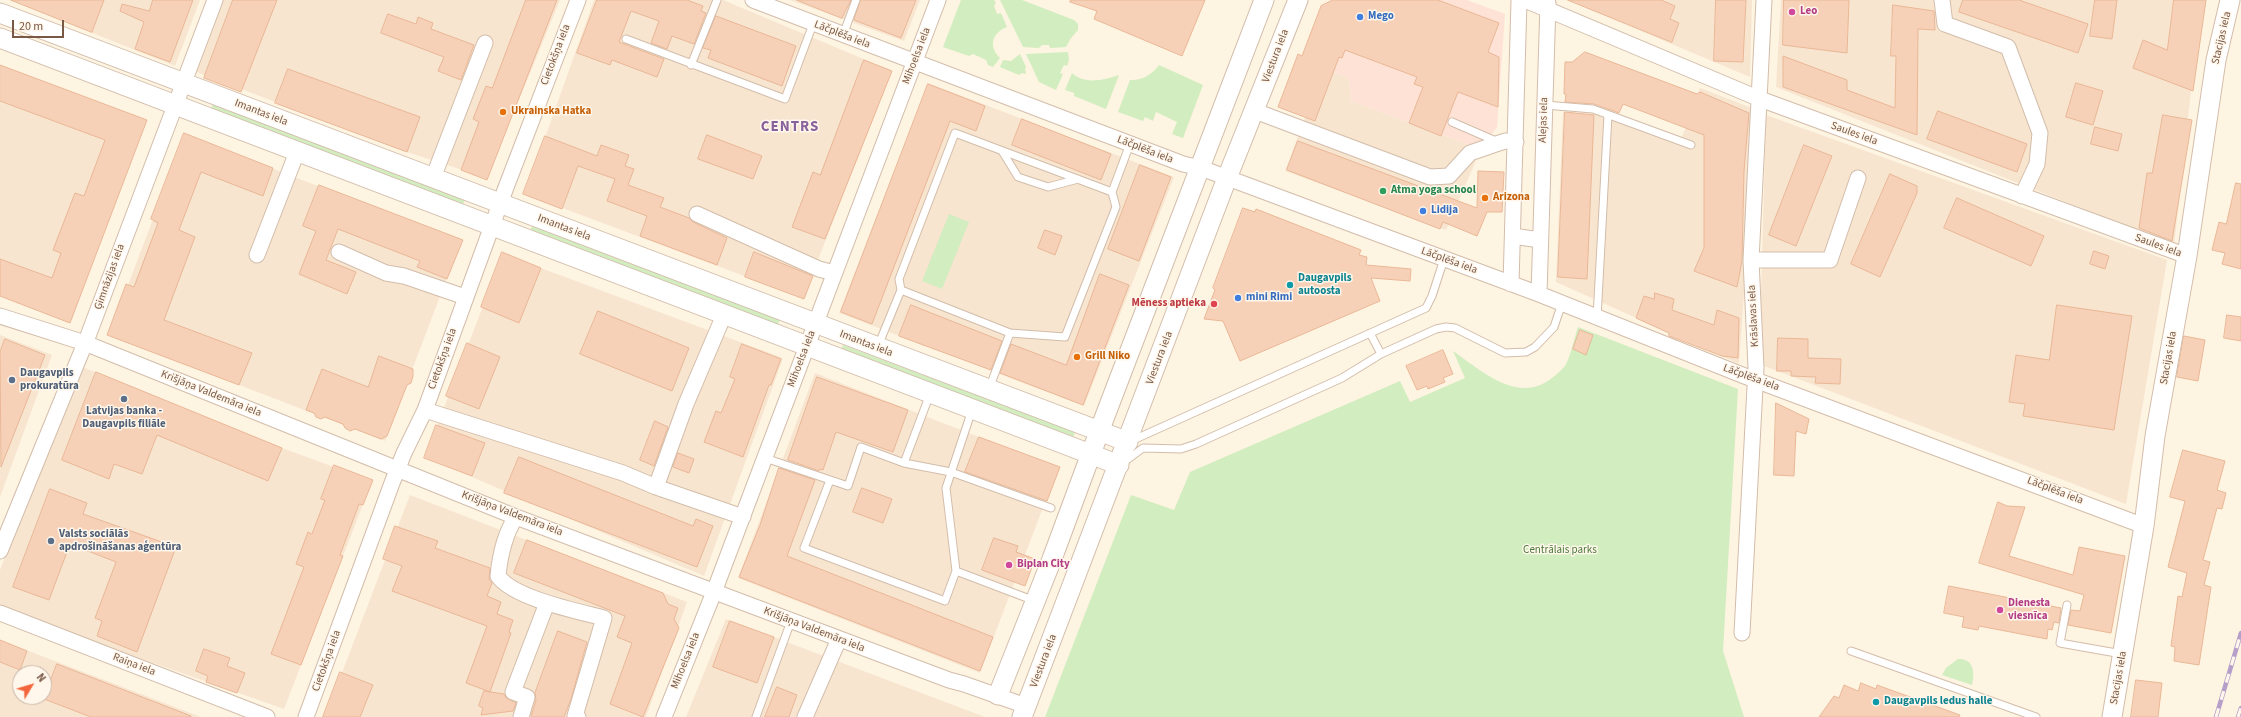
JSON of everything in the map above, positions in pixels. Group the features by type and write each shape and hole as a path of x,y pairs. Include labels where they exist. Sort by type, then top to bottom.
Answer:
{"street":[{"name":"Ģimnāzijas iela","path":"0,551 86,343 174,104 215,0"},
{"name":"Cietokšņa iela","path":"306,717 398,469 425,410 491,226 578,0"},
{"name":"Lāčplēša iela","path":"753,0 1183,164 1201,168 1539,294 1754,380 2144,526"},
{"name":"Mihoelsa iela","path":"664,717 714,592 938,0"},
{"path":"998,695 1036,601 1264,0"},
{"name":"Viestura iela","path":"1024,711 1128,442 1227,178 1298,0"},
{"path":"1511,284 1514,236 1519,0"},
{"name":"Saules iela","path":"1525,0 1548,5 1760,99 2187,256"},
{"name":"Krāslavas iela","path":"1742,633 1754,380 1756,368 1751,260 1764,0"},
{"path":"1942,0 1945,24 2008,47 2040,133 2037,164 2022,196"},
{"name":"Stacijas iela","path":"2112,717 2124,655 2144,526 2155,436 2187,256 2216,60 2230,0"},
{"name":"Alejas iela","path":"1539,294 1548,5"},
{"name":"Imantas iela","path":"0,13 815,325 1128,442"},
{"path":"0,38 1119,465"},
{"path":"433,178 485,43"},
{"path":"1255,111 1430,177 1449,176 1470,153 1500,143 1516,142"},
{"path":"257,255 297,152"},
{"path":"1751,260 1830,260 1858,178"},
{"path":"697,214 819,269 834,273"},
{"path":"1514,236 1540,240"},
{"path":"339,252 386,273 404,276 465,297"},
{"path":"656,487 686,404 724,315"},
{"name":"Krišjāņa Valdemāra iela","path":"0,316 86,343 516,517 949,680 998,695 1024,711"},
{"path":"425,410 623,473 656,487 742,517"},
{"path":"516,517 508,528 500,557 498,576 504,584 547,603 604,618 575,716 578,717"},
{"path":"522,717 526,696 513,692 547,603"},
{"name":"Raiņa iela","path":"0,613 267,717"},
{"path":"805,717 839,639"}],"lane":[{"path":"691,64 717,0"},
{"path":"843,35 856,0"},
{"path":"626,39 785,99 813,24"},
{"path":"1545,106 1593,109 1691,145"},
{"path":"1597,318 1608,115"},
{"path":"1452,122 1500,143"},
{"path":"877,348 901,290 899,280 955,133 1112,192"},
{"path":"901,290 1010,333 1065,337 1116,207 1112,192 1130,144"},
{"path":"1002,150 1018,177 1048,187 1078,179"},
{"path":"1128,442 1426,308 1432,296 1444,259"},
{"path":"1119,465 1143,448 1181,449 1196,444 1342,378 1381,354 1436,329 1446,327 1455,328 1505,352 1526,352 1535,347 1554,327 1562,304"},
{"path":"988,390 1010,333"},
{"path":"1370,333 1381,354"},
{"path":"904,463 930,394"},
{"path":"830,480 804,548 945,601 956,570 946,488 972,410"},
{"path":"765,458 848,486 861,447 904,463 951,472 1051,508"},
{"path":"956,570 1036,601"},
{"path":"2067,604 2060,643 2124,655"},
{"path":"756,717 791,621"},
{"path":"1851,651 2036,717"}],"shaded area":[{"path":"10,0 200,0 175,66"},
{"path":"222,0 560,0 487,178 407,152 194,71"},
{"path":"594,0 723,0 892,71 803,298 525,194"},
{"path":"790,0 920,0 904,41"},
{"path":"1335,0 1467,0 1505,14 1497,127 1481,149 1351,101 1349,78 1310,63"},
{"path":"1567,0 1752,0 1750,77"},
{"path":"1781,0 2201,0 2174,245 1776,87"},
{"path":"1310,63 1349,78 1351,101 1481,149 1446,230 1285,171 1306,115"},
{"path":"0,67 144,121 69,319 0,293"},
{"path":"928,83 1174,177 1084,406 839,313"},
{"path":"1700,88 1757,110 1739,364 1556,282 1563,112 1596,114 1679,145"},
{"path":"1766,115 2167,260 2126,504 1759,364"},
{"path":"185,135 461,241 385,441 109,335"},
{"path":"503,254 783,358 704,576 425,457"},
{"path":"0,335 52,355 0,497"},
{"path":"80,366 282,448 372,481 284,709 0,609 0,570"},
{"path":"815,373 1058,468 980,673 738,578"},
{"path":"410,495 687,602 646,717 325,717"},
{"path":"726,619 985,717 686,717"},
{"path":"0,640 201,717 0,717"}],"green space":[{"path":"961,0 994,0 996,3 994,6 997,14 1001,13 1007,27 998,33 993,40 994,49 1000,58 993,67 988,65 986,60 973,54 969,56 943,47"},
{"path":"1000,0 1022,0 1074,20 1078,24 1078,30 1066,47 1050,48 1049,45 1042,45 1039,48 1023,47"},
{"path":"1068,52 1069,60 1067,66 1064,65 1060,73 1063,74 1056,90 1039,82 1026,54"},
{"path":"1020,54 1026,67 1026,74 1022,73 1019,75 1000,67 1003,60 1011,61"},
{"path":"1159,65 1203,85 1183,138 1172,134 1177,122 1156,112 1153,121 1145,117 1143,121 1118,112 1130,80 1146,77"},
{"path":"1072,73 1077,77 1089,80 1101,80 1119,75 1106,109 1074,96 1074,93 1065,90"},
{"path":"213,103 465,200 462,206 211,109"},
{"path":"949,214 969,222 942,289 922,281"},
{"path":"532,226 780,320 777,326 530,232"},
{"name":"Centrālais parks","path":"1578,327 1738,389 1723,651 1744,717 1045,717 1131,495 1174,510 1190,472 1400,381 1410,402 1465,378 1453,351 1488,375 1513,387 1526,388 1539,385 1561,371 1566,364"},
{"path":"843,345 1075,432 1073,438 841,350"},
{"path":"1958,659 1967,661 1972,667 1972,685 1942,675 1946,668"}],"building":[{"path":"11,0 104,0 92,32"},
{"path":"153,0 193,0 170,62 135,49 144,22 120,11 122,4 149,11"},
{"path":"233,0 277,0 241,92 204,78"},
{"path":"526,0 557,0 487,180 461,170 479,122 473,119 486,86 492,88"},
{"path":"597,0 687,0 703,6 701,11 706,13 694,44 672,36 667,49 651,43 659,21 631,11 619,42 664,59 657,77 612,60 610,65 577,53"},
{"path":"797,0 851,0 842,18"},
{"path":"861,0 916,0 901,38 854,20"},
{"path":"1071,0 1205,0 1182,56 1094,19 1097,11 1070,2"},
{"path":"1333,0 1438,0 1499,23 1488,52 1499,57 1498,107 1458,92 1441,136 1409,123 1423,87 1414,84 1417,77 1345,50 1342,58 1339,57 1315,121 1278,107 1298,54 1302,56 1321,6"},
{"path":"1568,0 1661,0 1675,6 1670,19 1679,23 1672,42"},
{"path":"1716,0 1746,0 1743,62 1714,61"},
{"path":"1784,0 1849,0 1847,53 1783,45"},
{"path":"1963,0 2019,0 2088,24 2078,53 1959,12"},
{"path":"2095,0 2117,0 2112,39 2090,36"},
{"path":"2174,0 2206,0 2193,91 2133,68 2143,40 2167,50"},
{"path":"1893,5 1934,11 1935,30 1918,29 1917,135 1783,87 1783,56 1847,80 1847,90 1895,108 1896,56 1891,56"},
{"path":"388,14 416,24 418,17 433,23 431,29 474,45 461,80 438,71 444,57 381,33"},
{"path":"716,16 796,46 782,86 708,58 711,50 703,48"},
{"path":"1585,52 1697,94 1700,92 1749,113 1744,171 1742,261 1737,287 1694,271 1704,248 1704,135 1623,104 1619,113 1594,104 1565,102 1565,62 1572,62"},
{"path":"864,60 892,71 825,239 792,227 813,172 820,175"},
{"path":"0,65 147,120 70,323 0,296 0,259 52,278 61,253 53,250 75,193 84,196 105,140 0,101"},
{"path":"288,69 420,117 407,152 275,103"},
{"path":"2076,83 2103,91 2093,125 2066,117"},
{"path":"928,84 985,106 976,131 950,121 872,324 841,312"},
{"path":"1938,111 2027,144 2017,172 1927,139"},
{"path":"1565,112 1594,115 1587,279 1558,277"},
{"path":"2163,115 2192,120 2172,241 2139,228 2147,173 2152,173"},
{"path":"1022,119 1111,154 1101,180 1012,145"},
{"path":"2095,127 2122,134 2118,151 2091,144"},
{"path":"184,133 273,168 263,196 201,172 179,230 195,237 164,320 252,353 239,385 107,335 126,284 134,287 158,223 151,219"},
{"path":"707,135 762,156 753,179 698,159"},
{"path":"545,136 597,156 601,145 629,155 625,166 634,169 628,185 664,198 660,207 689,218 693,222 727,238 717,265 640,236 647,216 607,201 615,179 578,166 562,209 523,194"},
{"path":"1298,141 1477,208 1478,171 1504,172 1502,212 1487,212 1477,236 1443,222 1440,229 1287,170"},
{"path":"1804,145 1832,156 1796,246 1769,235"},
{"path":"1140,165 1171,177 1139,261 1108,249"},
{"path":"1890,174 1917,186 1917,193 1880,277 1851,264"},
{"path":"2236,183 2241,184 2241,269 2222,264 2225,253 2212,250 2219,222 2226,224"},
{"path":"319,185 463,240 447,279 417,267 420,261 338,229 326,260 356,272 347,294 299,274 316,231 303,226"},
{"path":"1957,198 2044,236 2031,266 1944,228"},
{"name":"Daugavpils autoosta","path":"1243,208 1255,212 1256,209 1361,250 1359,255 1367,257 1366,265 1411,269 1410,281 1371,278 1380,301 1240,361 1223,321 1204,319 1215,290 1213,288"},
{"path":"1045,230 1062,236 1055,255 1038,248"},
{"path":"2094,251 2109,256 2105,269 2090,264"},
{"path":"502,252 541,268 519,323 481,307"},
{"path":"754,252 813,276 804,299 745,277"},
{"path":"1100,274 1129,285 1083,405 1000,373 1011,344 1066,365"},
{"path":"1655,293 1674,299 1672,310 1714,325 1717,310 1739,318 1738,358 1722,356 1669,336 1669,333 1636,318 1644,296 1654,299"},
{"path":"911,305 1002,341 991,370 899,336"},
{"path":"2057,305 2132,316 2114,430 2023,416 2025,404 2009,402 2016,355 2049,360"},
{"path":"598,311 689,348 672,391 580,354"},
{"path":"2227,315 2241,317 2241,341 2224,338"},
{"path":"1580,330 1593,335 1586,355 1573,349"},
{"path":"2184,336 2205,340 2198,381 2177,377"},
{"path":"1778,338 1808,339 1808,358 1841,359 1840,384 1815,383 1816,377 1791,376 1791,371 1777,371"},
{"path":"5,339 45,355 1,467 0,352"},
{"path":"467,343 500,357 479,409 446,396"},
{"path":"742,344 781,359 771,385 769,385 743,457 704,442 716,411 721,413 735,379 730,377"},
{"path":"1443,350 1453,374 1443,378 1445,382 1428,389 1427,386 1417,390 1406,366"},
{"path":"379,356 413,369 411,383 407,385 387,436 381,439 355,429 350,431 345,428 343,424 325,417 321,419 316,417 314,413 306,410 322,369 368,387"},
{"name":"Latvijas banka - Daugavpils filiāle","path":"96,372 282,448 268,481 157,435 142,474 114,464 109,479 62,460"},
{"path":"817,377 908,410 893,452 836,432 823,470 820,469 819,471 788,460"},
{"path":"1776,403 1809,419 1806,434 1796,431 1794,476 1774,475"},
{"path":"655,421 668,427 654,466 640,460"},
{"path":"436,425 485,443 472,476 424,458"},
{"path":"979,437 1060,467 1047,501 965,472"},
{"path":"2183,450 2225,461 2217,490 2226,493 2222,509 2217,508 2203,560 2210,562 2204,585 2211,587 2199,665 2174,661 2175,647 2171,646 2178,596 2182,597 2187,573 2168,567 2185,501 2170,497"},
{"path":"678,453 694,459 689,473 673,467"},
{"path":"519,457 693,526 696,519 713,526 697,567 504,493"},
{"path":"334,465 373,480 363,505 359,504 340,555 343,556 301,665 271,654 304,567 296,564 308,532 312,534 325,500 321,499"},
{"path":"779,468 815,480 787,556 993,637 980,671 739,577 760,525"},
{"path":"862,488 892,499 883,523 853,512"},
{"path":"50,489 87,503 83,514 176,547 137,652 97,636 102,621 95,618 116,562 70,544 49,600 13,587"},
{"path":"1998,502 2007,506 2025,507 2009,556 2073,575 2079,547 2125,556 2111,633 2068,625 2071,610 2080,611 2084,595 1979,563"},
{"path":"395,526 438,541 435,548 490,568 489,579 492,583 487,596 501,602 497,614 513,620 509,632 511,633 490,692 466,683 487,626 392,591 402,566 383,559"},
{"name":"Biplan City","path":"994,538 1018,546 1016,552 1035,559 1025,586 982,570"},
{"path":"527,540 663,593 668,604 678,608 674,619 679,628 643,717 610,704 632,643 617,637 625,616 514,573"},
{"name":"Dienesta viesnīca","path":"1949,586 2061,608 2059,623 2054,622 2052,630 2048,629 2047,639 1979,626 1978,630 1962,627 1964,617 1944,613"},
{"path":"730,621 774,637 757,683 713,667"},
{"path":"558,631 587,642 571,699 564,717 532,717 531,716 536,700 535,693"},
{"path":"0,640 27,651 22,665 12,665 12,667 0,662"},
{"path":"204,649 230,658 227,666 245,673 237,693 206,682 208,676 196,671"},
{"path":"57,664 191,717 91,717 52,702 52,677"},
{"path":"340,672 373,685 360,717 323,717"},
{"path":"2136,680 2162,683 2158,717 2131,717"},
{"name":"Daugavpils ledus halle","path":"1861,683 1876,689 1877,685 1960,715 1959,717 1819,717 1834,696 1839,698 1844,685 1858,691"},
{"path":"777,687 797,695 789,717 765,717"},
{"path":"484,691 504,694 506,698 516,703 513,711 481,715 483,708 479,706"}],"railway":[{"path":"2216,717 2241,633"},
{"path":"2238,717 2241,708"}],"place":[{"name":"Leo","path":"1792,12"},
{"name":"Mego","path":"1360,17"},
{"name":"Ukrainska Hatka","path":"503,112"},
{"name":"Atma yoga school","path":"1383,191"},
{"name":"Arizona","path":"1485,198"},
{"name":"Lidija","path":"1423,211"},
{"name":"Daugavpils autoosta","path":"1290,285"},
{"name":"mini Rimi","path":"1238,298"},
{"name":"Mēness aptieka","path":"1214,304"},
{"name":"Grill Niko","path":"1077,357"},
{"name":"Daugavpils prokuratūra","path":"12,380"},
{"name":"Latvijas banka - Daugavpils filiāle","path":"124,399"},
{"name":"Valsts sociālās apdrošināšanas aģentūra","path":"51,541"},
{"name":"Biplan City","path":"1009,565"},
{"name":"Dienesta viesnīca","path":"2000,610"},
{"name":"Daugavpils ledus halle","path":"1876,702"}],"district":[{"name":"CENTRS","path":"790,128"}]}
